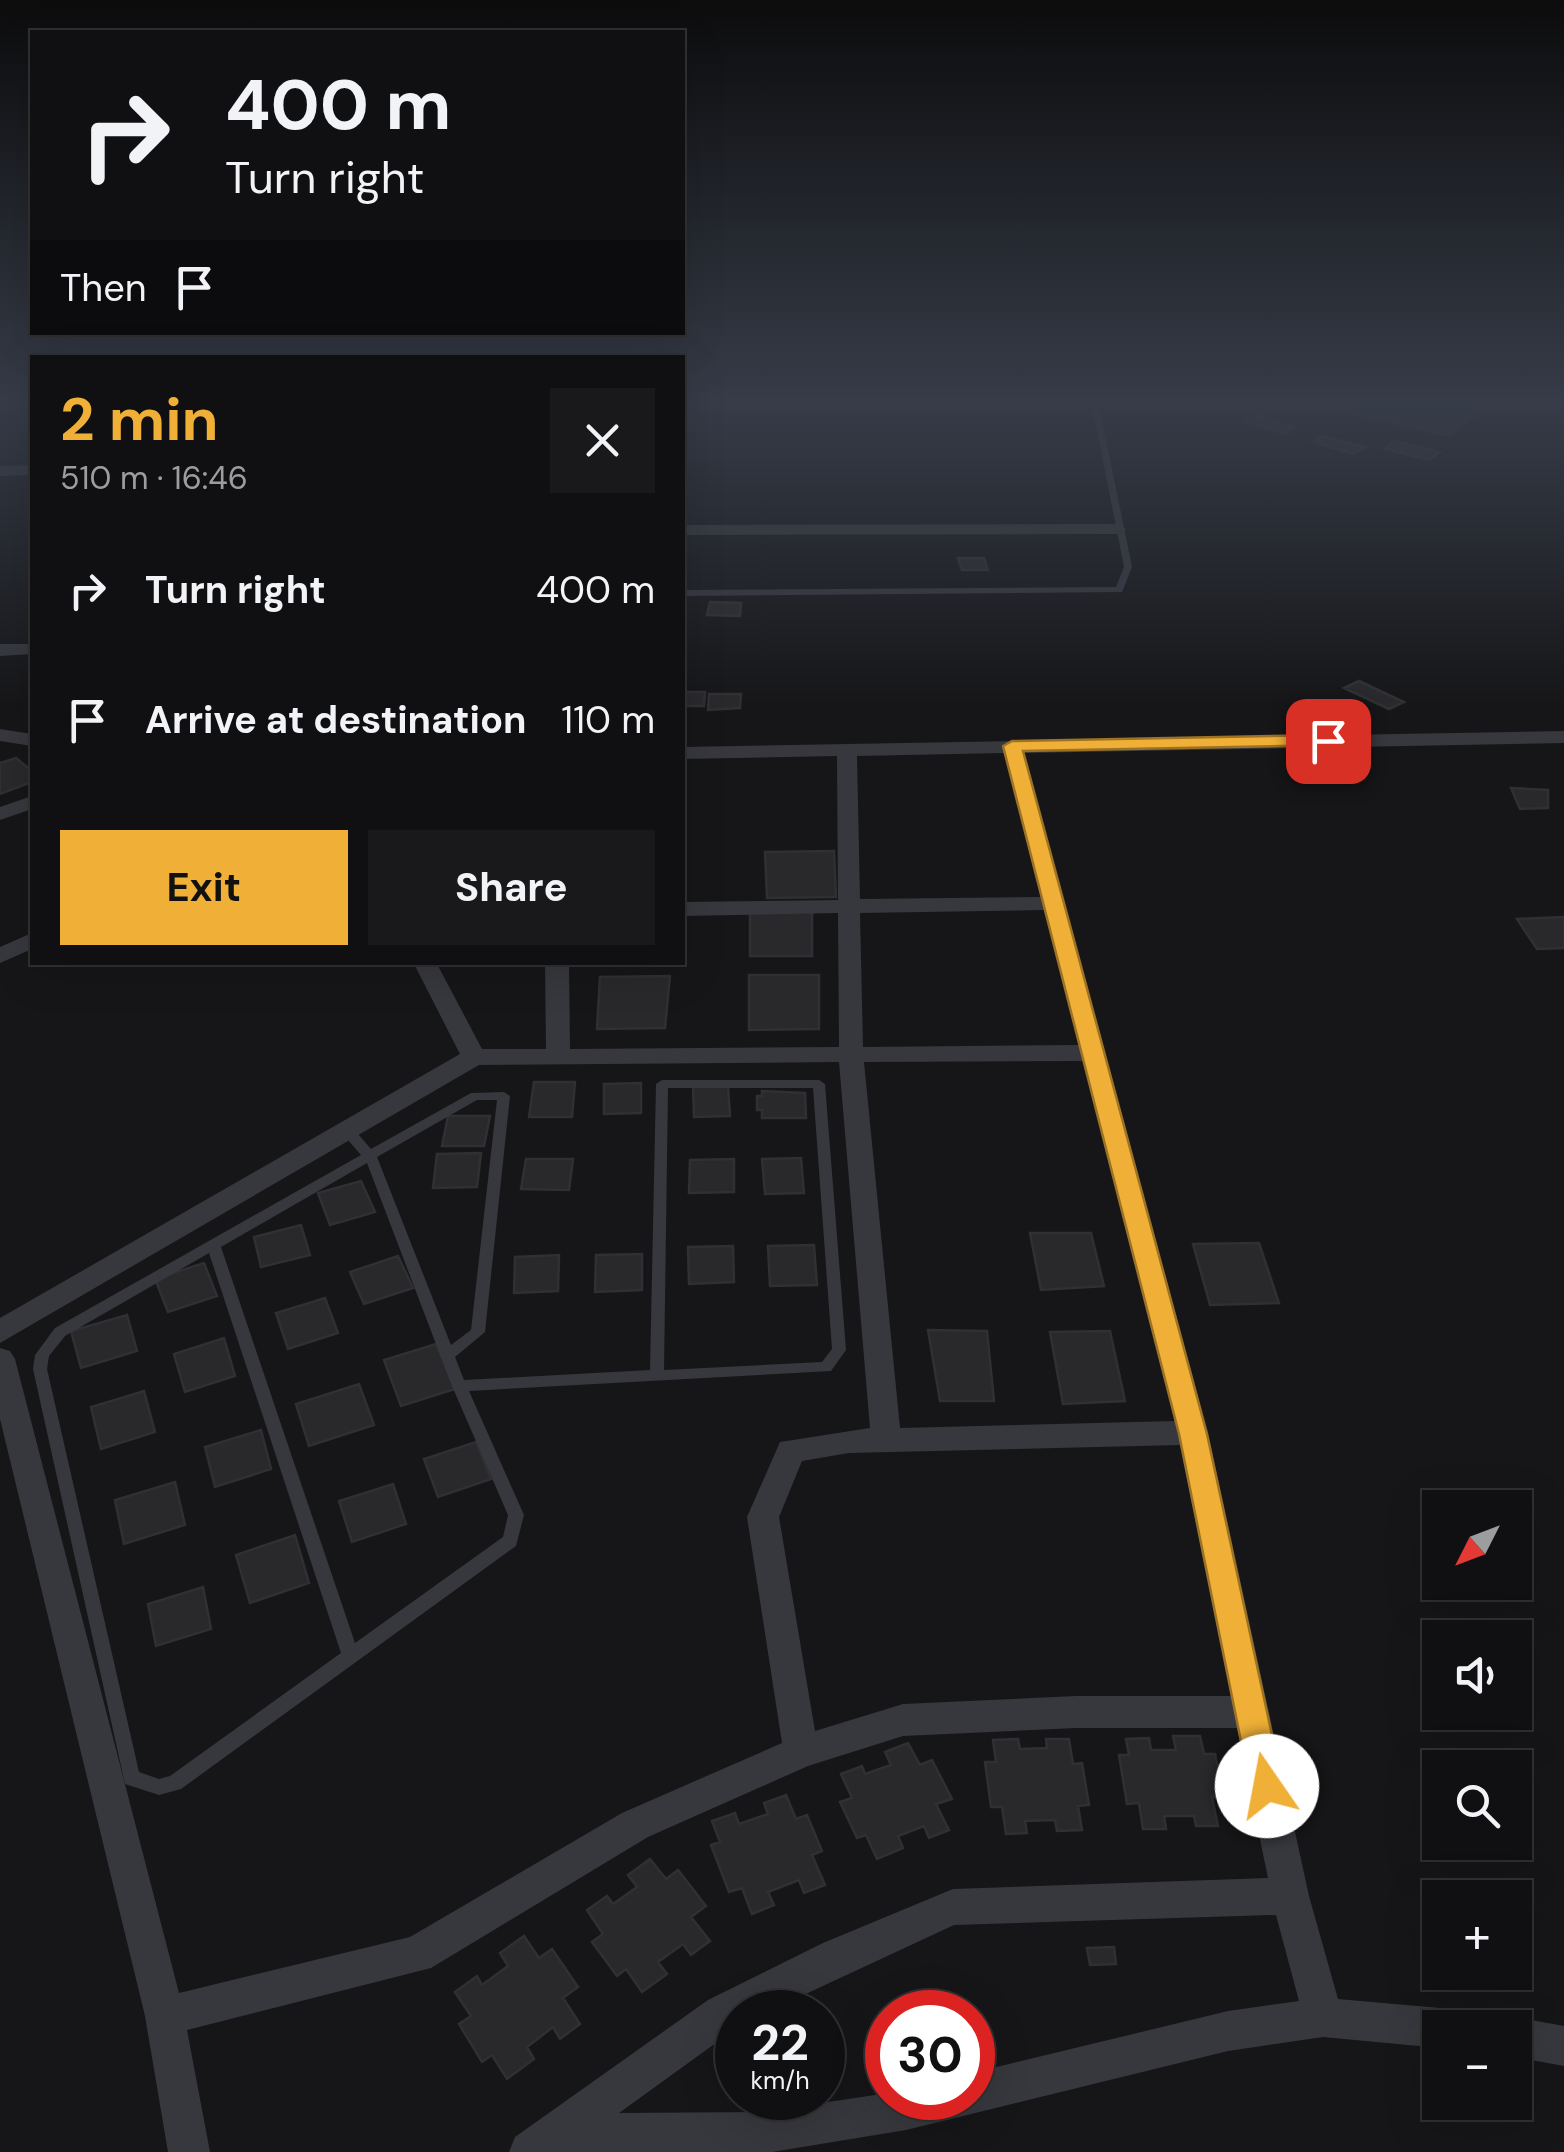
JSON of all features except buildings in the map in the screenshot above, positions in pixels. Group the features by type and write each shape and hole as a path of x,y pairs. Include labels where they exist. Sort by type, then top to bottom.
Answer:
{"street":[{"path":"685,530 1118,528"},
{"path":"0,650 30,649"},
{"path":"0,735 30,740"},
{"path":"685,753 1564,737"},
{"path":"1012,746 1193,1434 1290,1896 1323,2017"},
{"path":"847,748 852,1055 886,1440"},
{"path":"0,814 30,803"},
{"path":"685,909 1054,903"},
{"path":"0,956 30,941"},
{"path":"426,965 474,1057"},
{"path":"557,965 558,1056"},
{"path":"0,1332 474,1057 1093,1053"},
{"path":"0,1359 165,2016 190,2152"},
{"path":"800,1752 764,1516 791,1451 886,1440 1193,1434"},
{"path":"165,2016 417,1954 635,1825 800,1752 902,1720 1076,1712 1251,1712"},
{"path":"530,2152 722,2014 837,1957 953,1908 1290,1896"},
{"path":"995,2088 1228,2031 1323,2017 1422,2026"},
{"path":"1532,2040 1564,2046"},
{"path":"563,2128 647,2138 776,2134 865,2116"}],"lane":[{"path":"685,592 1119,590 1128,566 1114,505"},
{"path":"459,1386 657,1376 826,1367 838,1357 819,1084 662,1084 657,1376"},
{"path":"347,1130 371,1158 447,1356 459,1386 516,1514 515,1532 510,1541 175,1783 159,1787 131,1778 40,1369 42,1355 60,1332 214,1246 288,1199 371,1158 475,1096 504,1096 478,1332 447,1356"},
{"path":"214,1246 350,1654"}],"route":[{"path":"1267,1786 1193,1434 1012,746 1328,741"}]}
